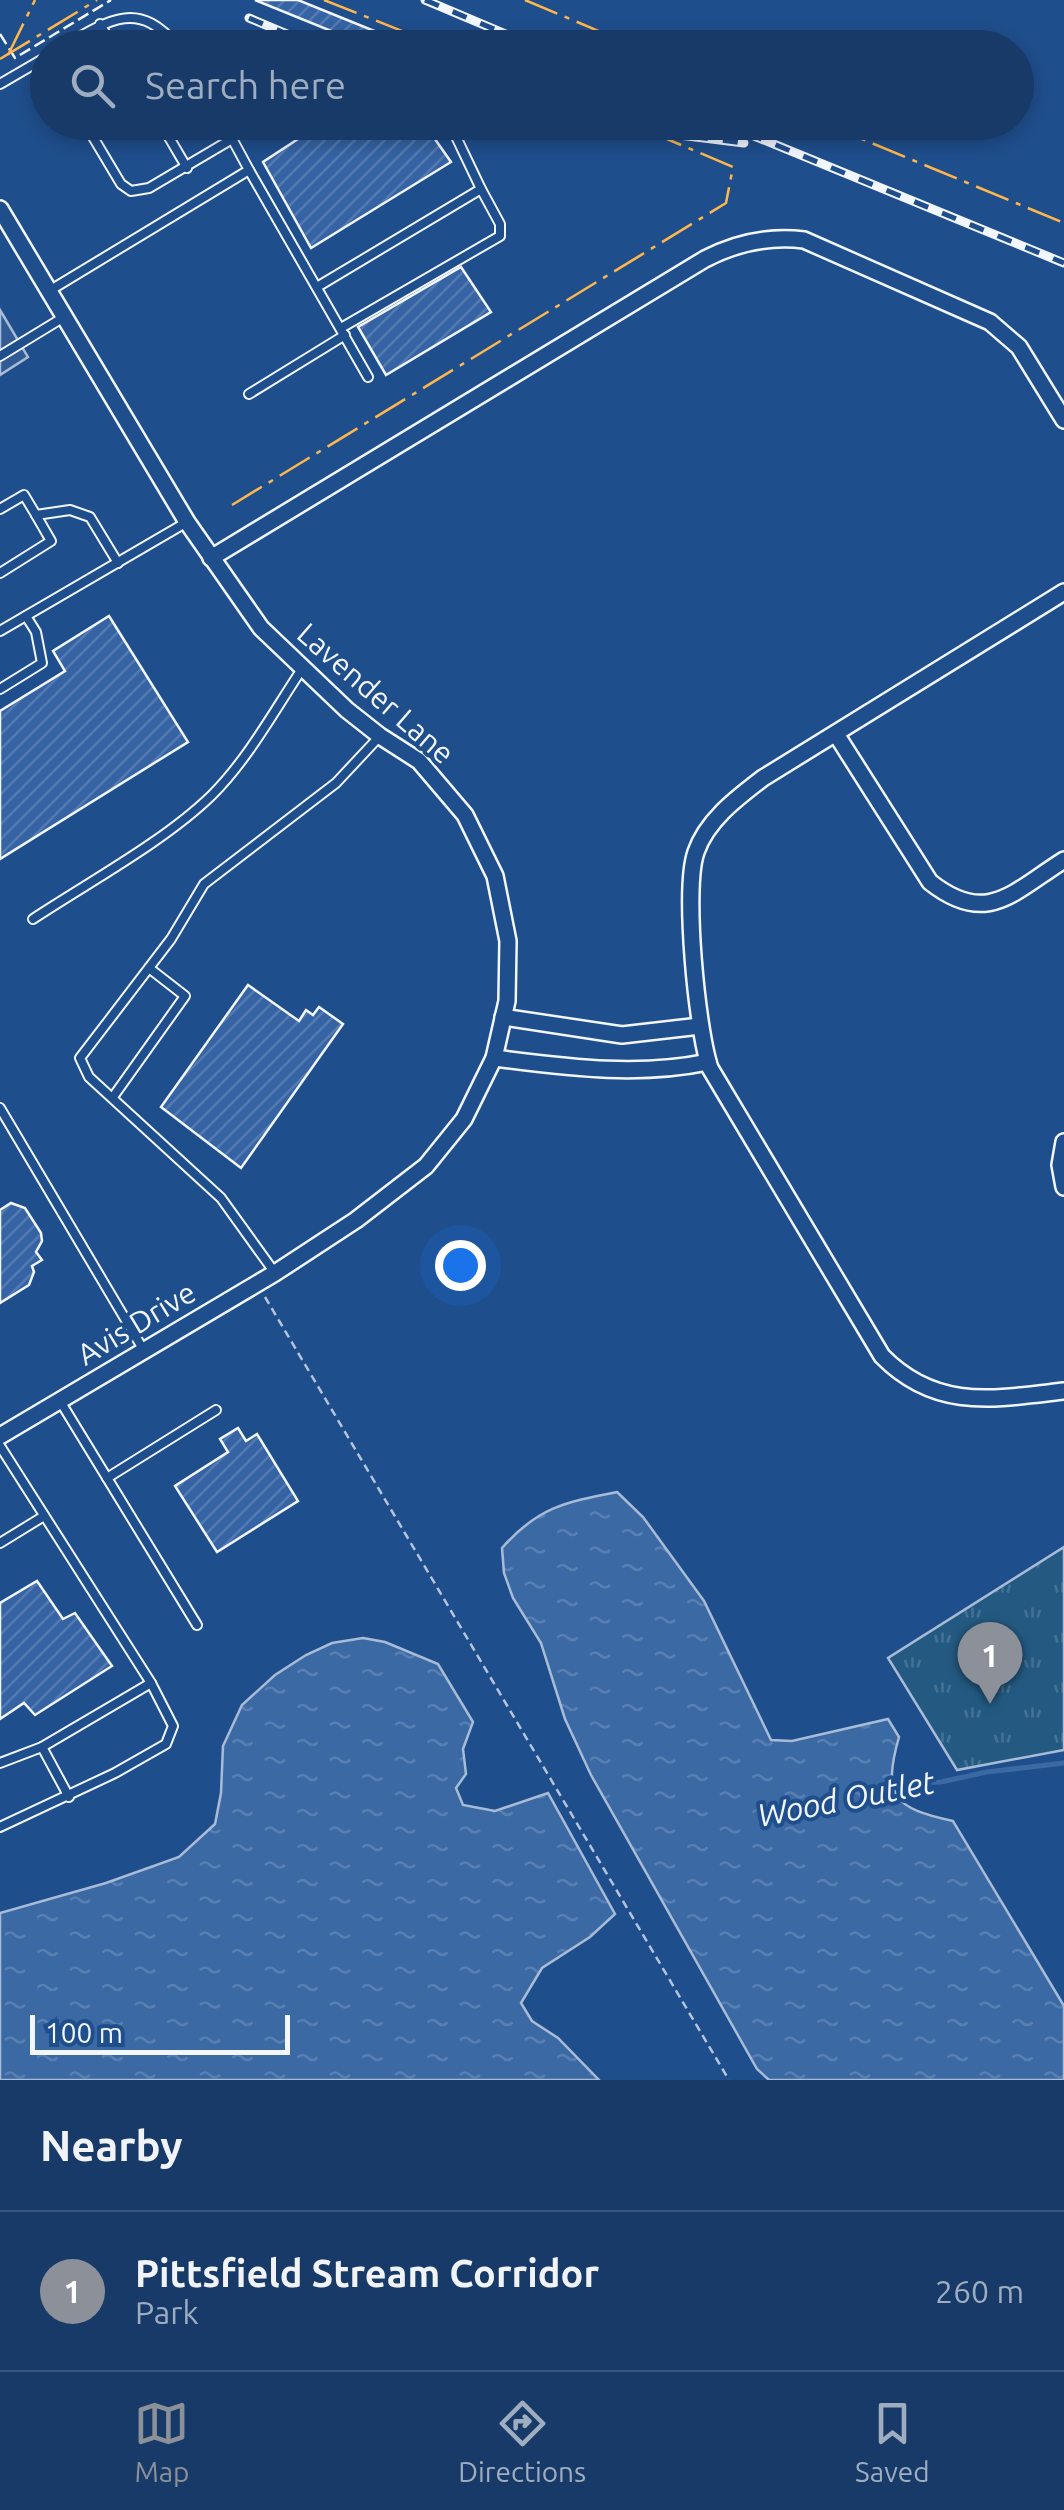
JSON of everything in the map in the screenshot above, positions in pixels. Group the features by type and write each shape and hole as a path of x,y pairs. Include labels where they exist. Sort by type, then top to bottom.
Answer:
{"street":[{"name":"Lavender Lane","path":"0,209 187,522 261,628 380,736 419,761 465,815 495,876 508,941 503,1017 494,1058 464,1118 426,1166 356,1220 300,1256"},
{"path":"210,558 705,258 756,241 804,240 990,322 1019,348 1064,420"},
{"path":"1064,592 763,778 728,805 696,851 690,882 700,1026 708,1062 719,1087 871,1339 900,1374 923,1388 949,1396 985,1399 1064,1391"},
{"path":"836,734 930,882 947,896 991,906 1064,860"},
{"path":"503,1017 622,1035 700,1026"},
{"path":"494,1058 625,1071 708,1062"},
{"path":"1064,1142 1060,1165 1064,1188"},
{"name":"Avis Drive","path":"0,1436 300,1256"}],"lane":[{"path":"90,30 122,11 144,10 164,22 168,30"},
{"path":"100,24 104,30"},
{"path":"0,84 30,68"},
{"path":"95,140 121,184 132,191 149,188 187,168 225,140"},
{"path":"171,140 187,168"},
{"path":"232,140 368,377"},
{"path":"249,394 500,236 500,224 458,140"},
{"path":"49,292 249,170"},
{"path":"317,287 481,189"},
{"path":"0,356 64,317"},
{"path":"0,510 24,495 51,541 0,573"},
{"path":"36,515 70,510 90,517 118,563"},
{"path":"0,631 187,522"},
{"path":"0,690 42,664 36,632 26,616"},
{"path":"33,919 178,825 213,794 234,770 302,669"},
{"path":"274,1273 221,1198 89,1078 80,1058 149,968 204,884 336,783 380,736"},
{"path":"112,1097 185,996 149,968"},
{"path":"0,1108 4,1124 144,1350"},
{"path":"60,1400 196,1625"},
{"path":"107,1478 216,1410"},
{"path":"0,1446 151,1682 173,1726 166,1744 69,1797 0,1827"},
{"path":"0,1543 44,1516"},
{"path":"0,1763 42,1747 151,1682"},
{"path":"42,1747 69,1797"}],"path":[{"path":"256,1283 730,2080"}],"green space":[{"path":"1064,1547 1064,1750 957,1770 888,1658"}],"shaded area":[{"path":"0,310 28,357 0,375"}],"water":[{"path":"617,1492 643,1517 704,1601 771,1740 792,1741 888,1719 899,1737 892,1774 898,1797 917,1811 953,1821 1064,2006 1064,2080 769,2080 757,2069 591,1775 565,1719 541,1643 513,1598 504,1573 502,1548 528,1523 568,1503"},
{"path":"363,1638 385,1642 438,1664 473,1722 463,1749 466,1774 456,1788 463,1805 495,1811 548,1793 615,1914 590,1937 542,1968 521,2003 532,2021 558,2038 599,2080 0,2080 0,1913 106,1883 179,1857 215,1824 223,1746 242,1705 275,1675 306,1655 332,1643"}],"building":[{"path":"255,0 298,0 372,30 329,30"},
{"path":"297,140 436,140 451,162 311,248 263,162"},
{"path":"461,267 491,312 386,375 358,327"},
{"path":"109,616 188,742 0,859 0,711 65,671 53,651"},
{"path":"248,985 299,1021 306,1010 313,1015 319,1007 343,1024 241,1168 161,1107"},
{"path":"11,1203 25,1208 41,1233 42,1241 36,1252 42,1260 32,1266 29,1285 0,1303 0,1210"},
{"path":"238,1428 246,1441 257,1434 298,1501 217,1552 175,1486 228,1452 220,1439"},
{"path":"37,1581 63,1619 75,1613 112,1666 35,1715 24,1703 0,1719 0,1603"}],"waterway":[{"name":"Wood Outlet","path":"889,1784 941,1782 1064,1763"}],"railway":[{"path":"425,0 496,30"},
{"path":"249,18 277,30"},
{"path":"720,140 744,143"},
{"path":"764,140 1064,263"}],"fence":[{"path":"61,30 111,0"},
{"path":"0,34 15,58 30,49"}],"power":[{"path":"8,55 35,0"},
{"path":"48,30 97,0"},
{"path":"324,0 400,30"},
{"path":"525,0 596,30"},
{"path":"0,59 30,41"},
{"path":"232,505 726,203 733,167 669,140"},
{"path":"864,140 1064,223"}],"place":[{"name":"Pittsfield Stream Corridor","path":"990,1704"}]}
